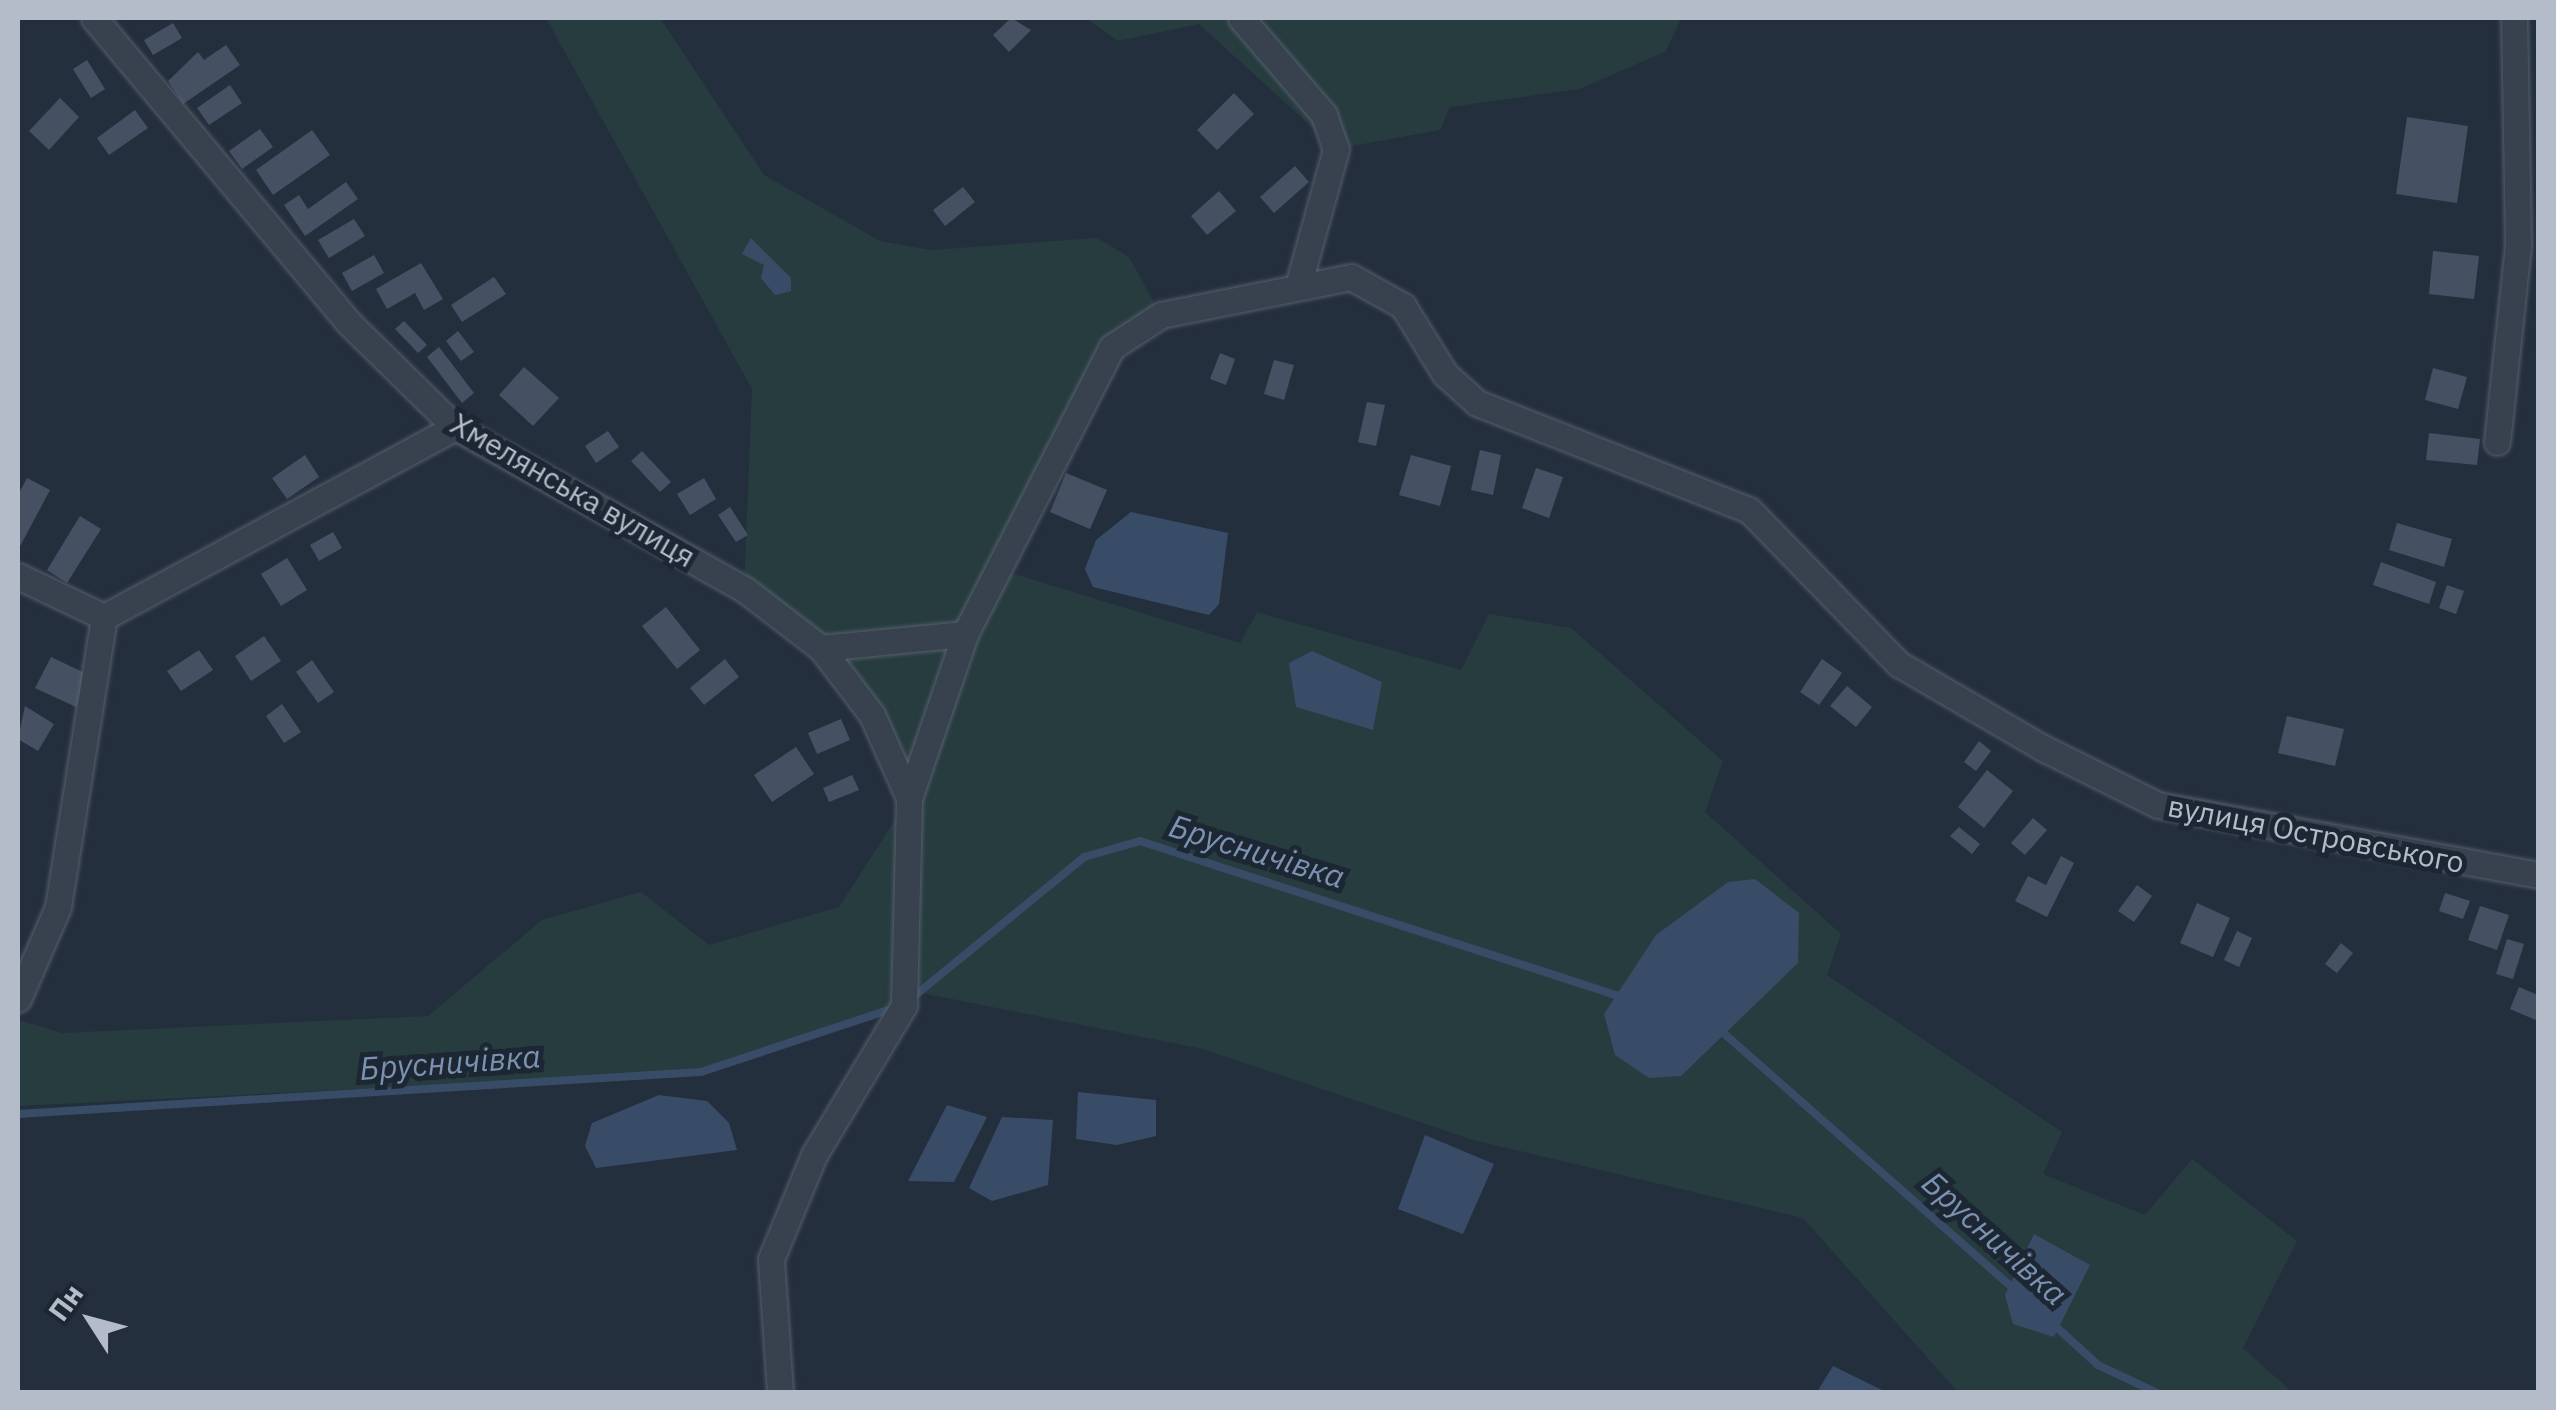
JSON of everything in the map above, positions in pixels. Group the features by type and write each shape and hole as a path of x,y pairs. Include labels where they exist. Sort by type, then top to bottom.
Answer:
{"street":[{"name":"Хмелянська вулиця","path":"94,18 347,321 455,427 744,589 821,648 872,715 909,798"},
{"path":"780,1392 771,1259 814,1155 904,1005 909,798 965,634 1112,347 1161,315 1299,282 1336,149 1324,114 1241,18"},
{"path":"2497,442 2518,246 2514,18"},
{"name":"вулиця Островського","path":"1299,282 1372,281 1403,306 1445,374 1477,403 1749,510 1899,664 2043,748 2158,805 2538,875"},
{"path":"104,617 455,427"},
{"path":"18,576 104,617"},
{"path":"18,999 61,891 104,617"},
{"path":"821,648 965,634"}],"green space":[{"path":"546,18 660,18 764,175 880,241 931,250 1097,238 1129,257 1161,315 1131,330 998,569 1240,643 1257,612 1461,670 1489,614 1571,628 1723,761 1705,812 1841,934 1827,975 2062,1132 2043,1174 2145,1215 2192,1159 2297,1241 2243,1348 2292,1392 1958,1392 1803,1218 1473,1140 1203,1049 911,991 904,1005 701,1072 18,1106 18,1020 63,1033 428,1016 542,920 641,892 709,945 839,907 909,798 872,715 744,589 752,389"},
{"path":"1086,18 1681,18 1666,51 1580,89 1450,107 1440,130 1336,149 1199,24 1118,41"}],"water":[{"path":"751,238 791,278 791,291 775,295 761,278 764,265 742,254"},
{"path":"1131,512 1228,533 1219,604 1209,615 1093,587 1085,569 1096,540"},
{"path":"1312,651 1382,682 1373,730 1296,707 1289,663"},
{"path":"1755,879 1799,913 1798,963 1681,1076 1649,1078 1615,1055 1604,1014 1656,935 1728,882"},
{"path":"1078,1092 1156,1100 1156,1136 1117,1145 1076,1139"},
{"path":"659,1095 707,1101 729,1123 737,1150 596,1168 585,1146 592,1123"},
{"path":"947,1105 987,1117 954,1182 908,1181"},
{"path":"1002,1117 1053,1120 1048,1185 992,1201 969,1188"},
{"path":"1425,1135 1494,1164 1463,1234 1398,1209"},
{"path":"2034,1234 2090,1265 2054,1337 2013,1324 2005,1295"},
{"path":"1833,1366 1886,1392 1817,1392"}],"building":[{"path":"1011,18 1031,30 1009,52 993,35"},
{"path":"173,23 182,38 153,55 144,40"},
{"path":"226,45 240,65 183,104 168,81 198,52 204,60"},
{"path":"87,60 105,89 91,98 73,69"},
{"path":"230,85 242,103 209,125 197,108"},
{"path":"1234,93 1254,114 1217,150 1197,130"},
{"path":"60,98 79,117 49,150 29,131"},
{"path":"135,110 148,128 109,155 97,138"},
{"path":"2407,117 2468,126 2457,203 2396,194"},
{"path":"260,129 273,147 242,169 229,151"},
{"path":"312,130 330,155 273,195 256,170"},
{"path":"1295,166 1309,182 1274,213 1260,197"},
{"path":"346,182 358,199 305,236 284,205 299,195 308,209"},
{"path":"963,187 975,202 945,226 933,210"},
{"path":"1219,191 1236,211 1207,235 1191,216"},
{"path":"354,219 365,236 329,258 318,240"},
{"path":"2433,251 2479,256 2474,299 2429,294"},
{"path":"374,255 384,273 352,291 342,273"},
{"path":"421,263 443,299 424,310 415,293 387,309 376,289"},
{"path":"494,277 506,294 462,322 451,305"},
{"path":"404,321 427,345 418,353 395,329"},
{"path":"458,331 474,352 461,361 446,341"},
{"path":"439,347 474,393 462,403 427,357"},
{"path":"1220,353 1235,359 1226,385 1210,379"},
{"path":"1274,360 1294,365 1284,400 1264,394"},
{"path":"524,367 559,398 533,426 499,395"},
{"path":"2433,368 2467,377 2458,409 2425,400"},
{"path":"1367,402 1385,405 1376,446 1358,442"},
{"path":"608,431 619,447 596,463 585,446"},
{"path":"2429,433 2480,439 2477,465 2426,460"},
{"path":"1480,450 1501,455 1493,495 1471,490"},
{"path":"642,451 671,482 660,492 631,461"},
{"path":"305,455 319,477 287,499 272,478"},
{"path":"1411,455 1451,466 1440,506 1399,495"},
{"path":"1536,468 1563,477 1549,518 1522,508"},
{"path":"1066,473 1107,490 1090,529 1050,512"},
{"path":"27,478 50,490 18,550 18,495"},
{"path":"704,478 716,499 690,515 677,494"},
{"path":"730,507 748,535 736,542 718,515"},
{"path":"80,516 101,529 67,583 47,570"},
{"path":"2397,523 2452,539 2444,567 2389,550"},
{"path":"333,532 342,548 319,561 310,545"},
{"path":"287,558 307,590 281,606 261,574"},
{"path":"2381,562 2436,582 2429,604 2373,585"},
{"path":"2447,585 2464,591 2456,614 2439,608"},
{"path":"666,607 700,650 677,669 642,626"},
{"path":"264,636 281,661 251,681 235,656"},
{"path":"199,650 213,670 181,691 167,671"},
{"path":"51,657 91,676 76,707 35,688"},
{"path":"725,659 739,677 704,705 690,688"},
{"path":"1822,659 1842,673 1819,705 1800,692"},
{"path":"312,660 334,692 318,703 296,672"},
{"path":"1847,686 1872,707 1856,727 1830,706"},
{"path":"282,704 301,732 284,743 266,716"},
{"path":"25,706 54,724 38,751 18,739"},
{"path":"2287,716 2344,729 2335,766 2278,753"},
{"path":"841,719 850,740 817,754 808,733"},
{"path":"1979,741 1991,751 1976,771 1964,762"},
{"path":"796,747 814,774 772,802 754,775"},
{"path":"1987,770 2013,791 1984,828 1958,807"},
{"path":"852,775 859,790 829,802 823,788"},
{"path":"2033,818 2047,830 2025,855 2011,843"},
{"path":"1959,827 1980,844 1972,854 1950,836"},
{"path":"2061,856 2074,863 2047,917 2015,901 2028,876 2046,885"},
{"path":"2137,885 2152,896 2134,922 2118,911"},
{"path":"2445,893 2470,901 2463,919 2439,911"},
{"path":"2197,903 2230,918 2213,957 2180,943"},
{"path":"2480,906 2509,915 2497,950 2468,940"},
{"path":"2237,931 2252,938 2239,967 2224,960"},
{"path":"2507,939 2524,944 2513,979 2496,974"},
{"path":"2341,943 2353,953 2337,973 2325,964"},
{"path":"2519,987 2538,995 2538,1021 2510,1009"}],"waterway":[{"path":"912,998 1084,857 1140,841 1625,998"},
{"name":"Брусничівка","path":"18,1114 701,1072 892,1009"},
{"name":"Брусничівка","path":"1719,1029 2015,1290"},
{"name":"Брусничівка","path":"2052,1323 2098,1365 2155,1392"}]}
